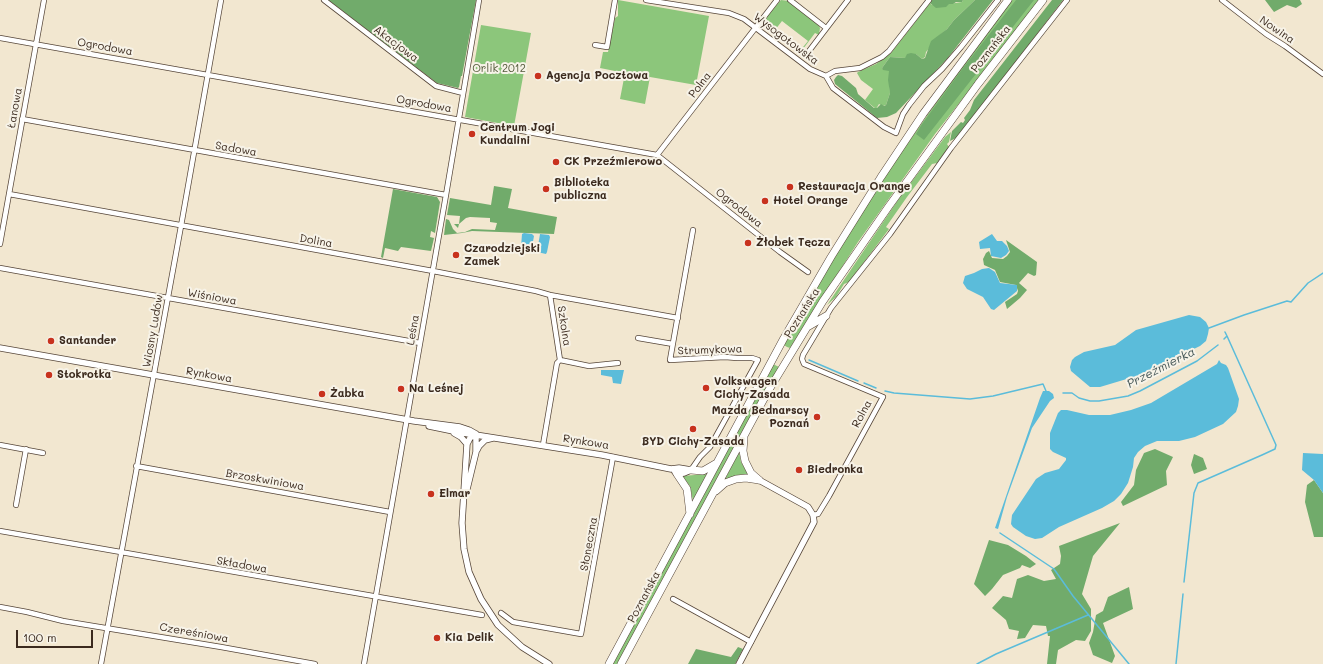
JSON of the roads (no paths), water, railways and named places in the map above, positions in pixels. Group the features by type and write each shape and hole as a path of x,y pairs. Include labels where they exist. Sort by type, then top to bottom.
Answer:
{"main road":[{"name":"Poznańska","path":"609,664 803,305 858,212 923,114 1008,0"},
{"name":"Poznańska","path":"621,664 747,428 803,332 835,282 889,206 978,84 1043,0"},
{"path":"803,332 812,323 826,316"},
{"path":"747,428 743,445 743,457 749,470 759,480"},
{"path":"691,470 703,471 717,462"},
{"path":"674,471 687,489 690,514"},
{"path":"707,504 718,489 730,481 744,478 759,480"}],"street":[{"name":"Łanowa","path":"0,244 44,0"},
{"name":"Wiosny Ludów","path":"101,664 120,553 195,150 220,0"},
{"name":"Akacjowa","path":"324,0 436,86 463,93"},
{"name":"Leśna","path":"364,664 479,0"},
{"path":"595,45 607,47 615,0"},
{"name":"Wysogotowska","path":"646,0 734,14 744,18 810,69 826,76 833,88 884,127 896,133 903,114 909,105 924,86 961,47 998,0"},
{"name":"Polna","path":"657,155 777,0"},
{"path":"790,0 826,28"},
{"path":"809,51 848,0"},
{"path":"826,76 835,71 860,68 875,62 882,57 889,51 929,0"},
{"name":"Poznańska","path":"802,361 803,355 826,316 890,234 951,148 1066,0"},
{"name":"Nowina","path":"1222,0 1266,34 1323,74"},
{"name":"Ogrodowa","path":"0,38 657,155 780,252 808,272"},
{"name":"Sadowa","path":"22,119 446,195"},
{"name":"Dolina","path":"9,194 432,271 550,295 678,318"},
{"path":"638,338 673,344 693,230"},
{"name":"Wiśniowa","path":"0,268 420,343"},
{"name":"Szkolna","path":"550,295 560,360"},
{"name":"Strumykowa","path":"673,344 670,360 725,357 752,358 758,360 710,447 700,457 691,470"},
{"name":"Rynkowa","path":"0,348 406,420 465,428 476,434"},
{"path":"543,446 557,363 560,360 589,366 618,363"},
{"name":"Rolna","path":"739,664 813,525 813,515 818,514 829,496 883,396 802,361"},
{"name":"Rynkowa","path":"414,421 446,430 613,457 674,471 679,468 691,470"},
{"path":"446,430 458,435 467,444"},
{"path":"476,434 470,438 467,444 462,523 464,549 469,572 477,592 491,615 507,634 525,649 548,664"},
{"path":"476,434 476,452"},
{"path":"464,497 479,446 486,440 495,438"},
{"path":"0,445 43,453"},
{"path":"16,505 26,449"},
{"name":"Słoneczna","path":"501,613 513,622 581,634 613,457"},
{"name":"Brzoskwiniowa","path":"136,466 390,512"},
{"path":"759,480 808,507 813,515"},
{"name":"Składowa","path":"0,532 482,615"},
{"path":"673,600 751,642"},
{"name":"Czereśniowa","path":"0,607 63,621 314,664"}],"water":[{"path":"522,234 532,234 534,236 532,247 529,252 527,251 527,248 521,247"},
{"path":"540,234 549,235 550,237 546,254 537,252"},
{"path":"992,234 997,241 1002,241 1007,246 1009,251 1001,258 991,256 990,248 980,249 979,242"},
{"path":"989,268 995,272 1000,283 1017,285 1017,291 994,310 991,309 983,297 967,289 963,283 965,276 982,269"},
{"path":"1189,315 1200,317 1206,322 1209,328 1206,341 1200,346 1140,375 1100,387 1090,387 1071,371 1070,367 1072,360 1084,352 1115,345 1136,330"},
{"path":"1219,360 1228,368 1239,399 1236,412 1223,424 1195,437 1179,441 1157,441 1145,446 1134,458 1128,483 1121,494 1114,501 1059,527 1042,538 1035,539 1026,536 1013,527 1011,524 1012,515 1036,479 1045,473 1059,469 1066,460 1066,458 1050,449 1050,433 1058,413 1061,410 1089,415 1110,415 1131,410 1151,403 1217,364"},
{"path":"601,370 624,370 621,384 613,383 612,377 601,375"},
{"path":"1043,391 1049,391 1053,394 1054,398 1050,401 1032,428 1007,497 998,529 995,528 1040,398"},
{"path":"1303,453 1323,454 1323,493 1314,480 1302,470"}],"waterway":[{"name":"Przeźmierka","path":"1209,328 1287,301 1291,302 1308,283 1323,273"},
{"name":"Przeźmierka","path":"1224,339 1227,336 1225,332"},
{"path":"1184,582 1194,493 1198,483 1275,449 1276,445 1227,336"},
{"name":"Przeźmierka","path":"1063,393 1072,393 1079,398 1090,401 1128,396 1197,361 1218,345"},
{"name":"Przeźmierka","path":"809,360 858,381"},
{"name":"Przeźmierka","path":"864,383 876,388"},
{"name":"Przeźmierka","path":"885,391 970,399 993,396 1043,384 1046,391"},
{"path":"1000,533 1054,569 1073,596 1129,664"},
{"path":"1176,664 1183,594"},
{"path":"977,664 996,654 1088,615"}],"place":[{"name":"Agencja Pocztowa","path":"538,76"},
{"name":"Centrum Jogi Kundalini","path":"472,134"},
{"name":"CK Przeźmierowo","path":"556,162"},
{"name":"Restauracja Orange","path":"790,187"},
{"name":"Biblioteka publiczna","path":"546,189"},
{"name":"Hotel Orange","path":"765,201"},
{"name":"Żłobek Tęcza","path":"748,243"},
{"name":"Czarodziejski Zamek","path":"456,255"},
{"name":"Santander","path":"51,341"},
{"name":"Stokrotka","path":"49,375"},
{"name":"Volkswagen Cichy-Zasada","path":"706,388"},
{"name":"Na Leśnej","path":"401,389"},
{"name":"Żabka","path":"322,394"},
{"name":"Mazda Bednarscy Poznań","path":"817,417"},
{"name":"BYD Cichy-Zasada","path":"693,429"},
{"name":"Biedronka","path":"799,470"},
{"name":"Elmar","path":"431,494"},
{"name":"Kia Delik","path":"437,638"}],"park label":[{"name":"Orlik 2012","path":"499,69"}]}
